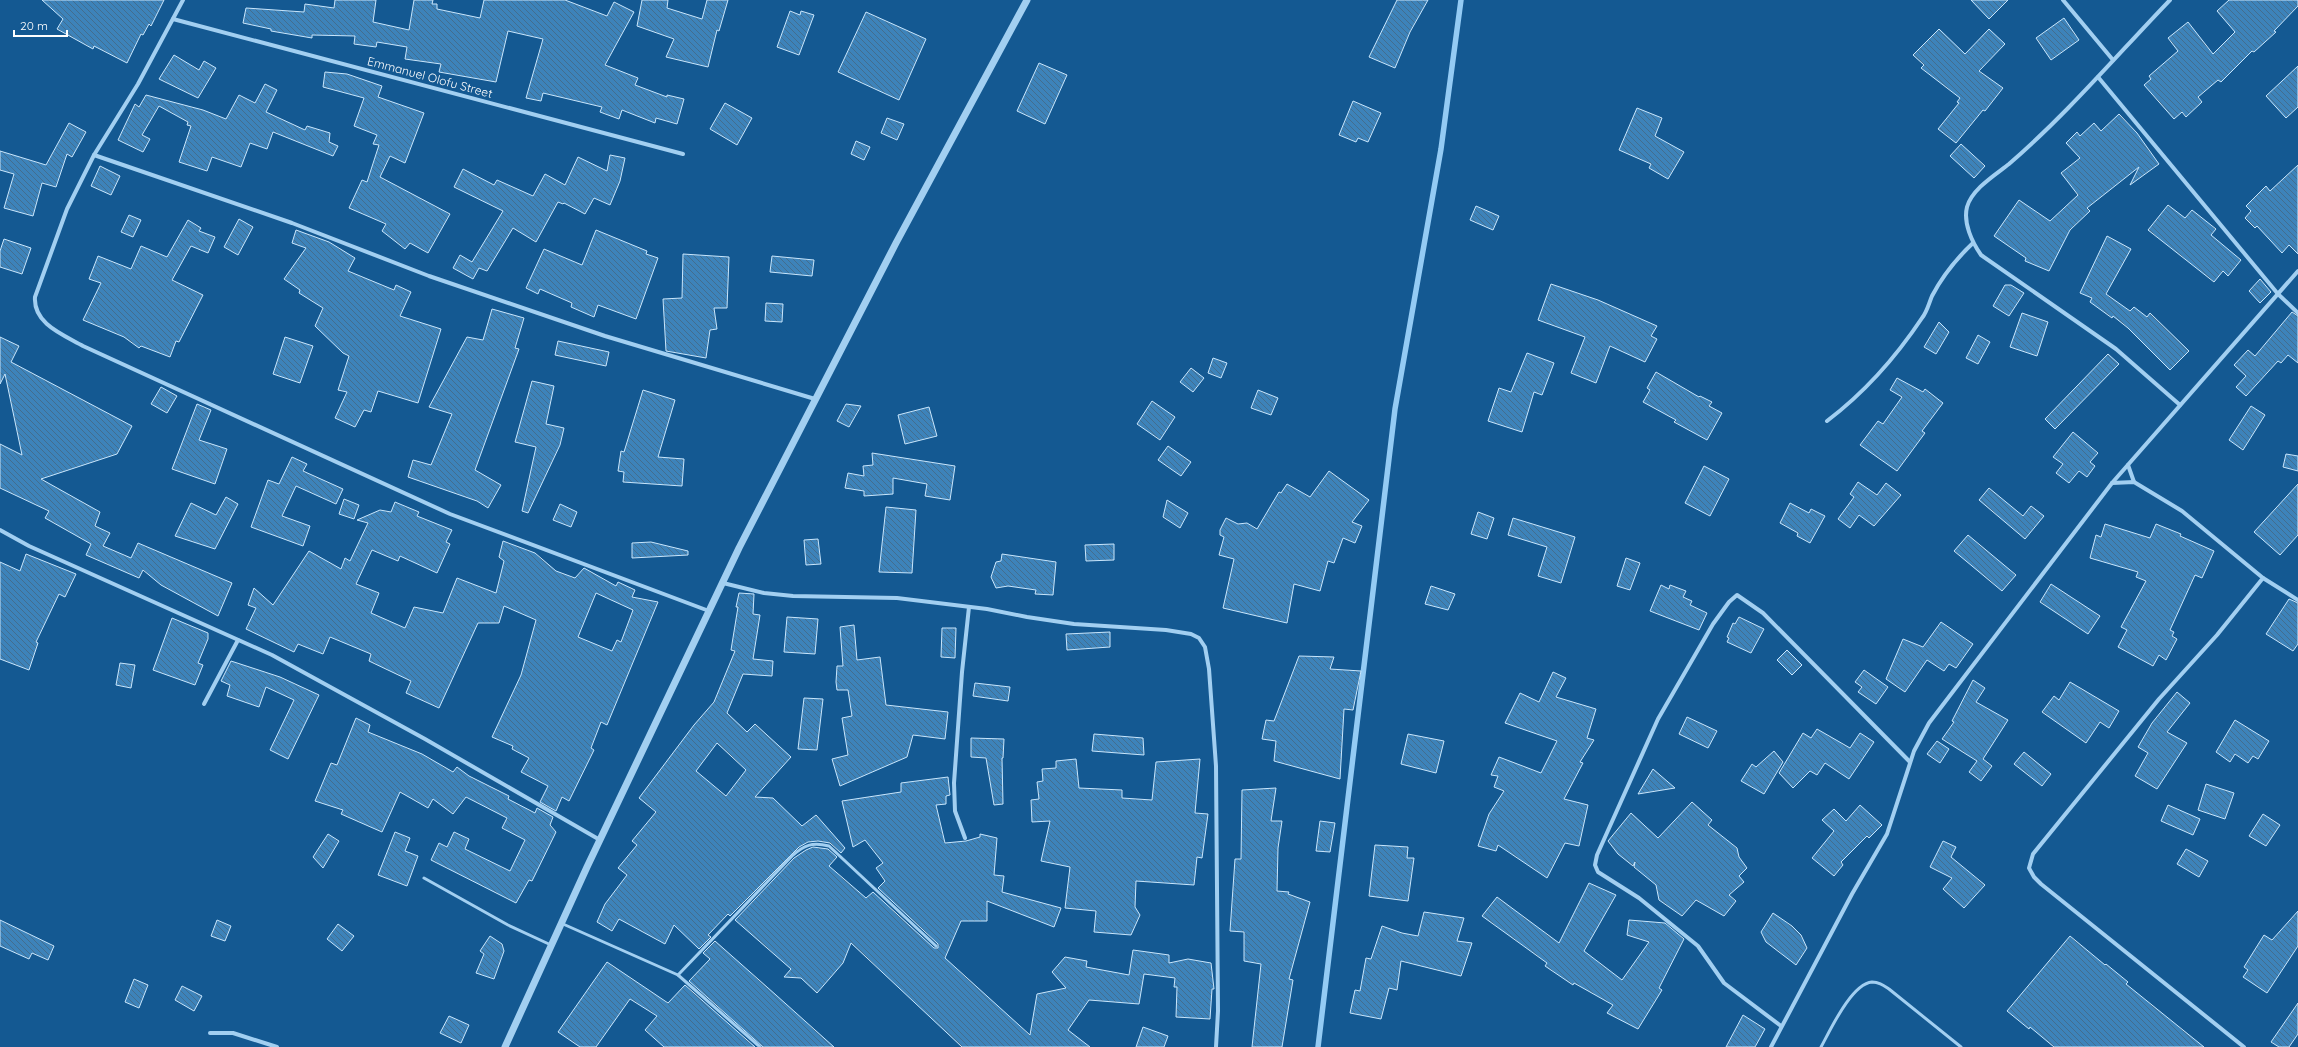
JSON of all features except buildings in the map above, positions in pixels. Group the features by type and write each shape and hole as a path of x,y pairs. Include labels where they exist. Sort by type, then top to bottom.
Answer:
{"street":[{"path":"183,0 134,90 94,154 67,209 35,297 36,312 50,327 83,346 450,514 710,611"},
{"path":"505,1047 563,924 600,840 723,583 815,398 1027,0"},
{"path":"2064,0 2113,60"},
{"path":"2170,0 2098,77 2019,154 1971,197 1967,207 1966,217 1973,243 1981,255 1999,269 2116,348 2180,404"},
{"name":"Emmanuel Olofu Street","path":"173,19 683,154"},
{"path":"2098,77 2278,294 2298,313"},
{"path":"94,154 292,222 436,279 605,336 815,398"},
{"path":"1827,422 1851,403 1873,379 1923,317 1932,296 1950,266 1973,243"},
{"path":"1771,1047 1780,1026 1887,834 1910,762 1929,723 2112,483 2180,404 2203,382 2298,271"},
{"path":"2128,465 2134,482"},
{"path":"2112,483 2134,482 2201,525 2263,578 2298,600"},
{"path":"0,530 29,546 272,655 425,739 600,840"},
{"path":"2244,1047 2034,878 2029,868 2033,854 2042,842 2159,699 2217,635 2263,578"},
{"path":"723,583 764,593 793,596 897,598 969,607 1074,624 1184,633 1196,636 1203,644 1209,669 1216,766 1218,1011 1216,1047"},
{"path":"1780,1026 1724,984 1698,946 1639,898 1608,880 1598,872 1595,865 1596,855 1658,719 1713,624 1729,602 1737,595 1763,613 1910,762"},
{"path":"965,838 955,812 954,783 962,672 969,607"},
{"path":"204,704 238,640"},
{"path":"210,1033 234,1033 277,1047"}],"lane":[{"path":"678,975 792,856 804,846 816,843 829,846 936,946"},
{"path":"424,878 508,925 552,946"},
{"path":"563,924 678,975 760,1047"},
{"path":"1820,1047 1850,998 1859,988 1867,983 1873,982 1880,983 1889,989 1961,1047"}],"waterway":[{"path":"1318,1047 1395,409 1441,149 1461,0"}]}
